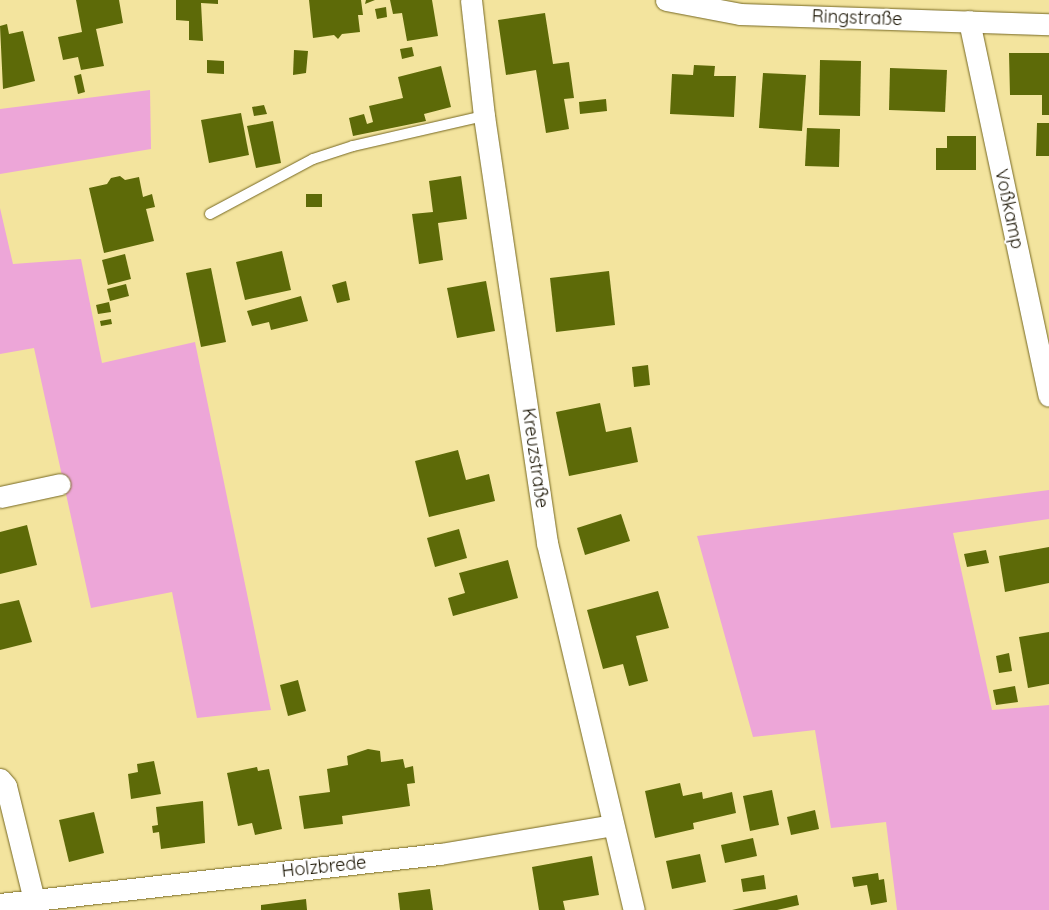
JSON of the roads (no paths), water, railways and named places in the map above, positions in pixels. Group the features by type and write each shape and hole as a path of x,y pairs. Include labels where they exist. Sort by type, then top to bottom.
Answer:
{"street":[{"name":"Kreuzstraße","path":"471,0 484,116 547,543 634,910"},
{"name":"Ringstraße","path":"666,0 740,14 1049,24"},
{"name":"Voßkamp","path":"968,21 1049,396"},
{"path":"0,497 60,484"},
{"path":"0,779 6,786 34,900"},
{"name":"Holzbrede","path":"0,904 440,854 613,825"}],"lane":[{"path":"210,214 313,158 353,146 484,116"}]}
